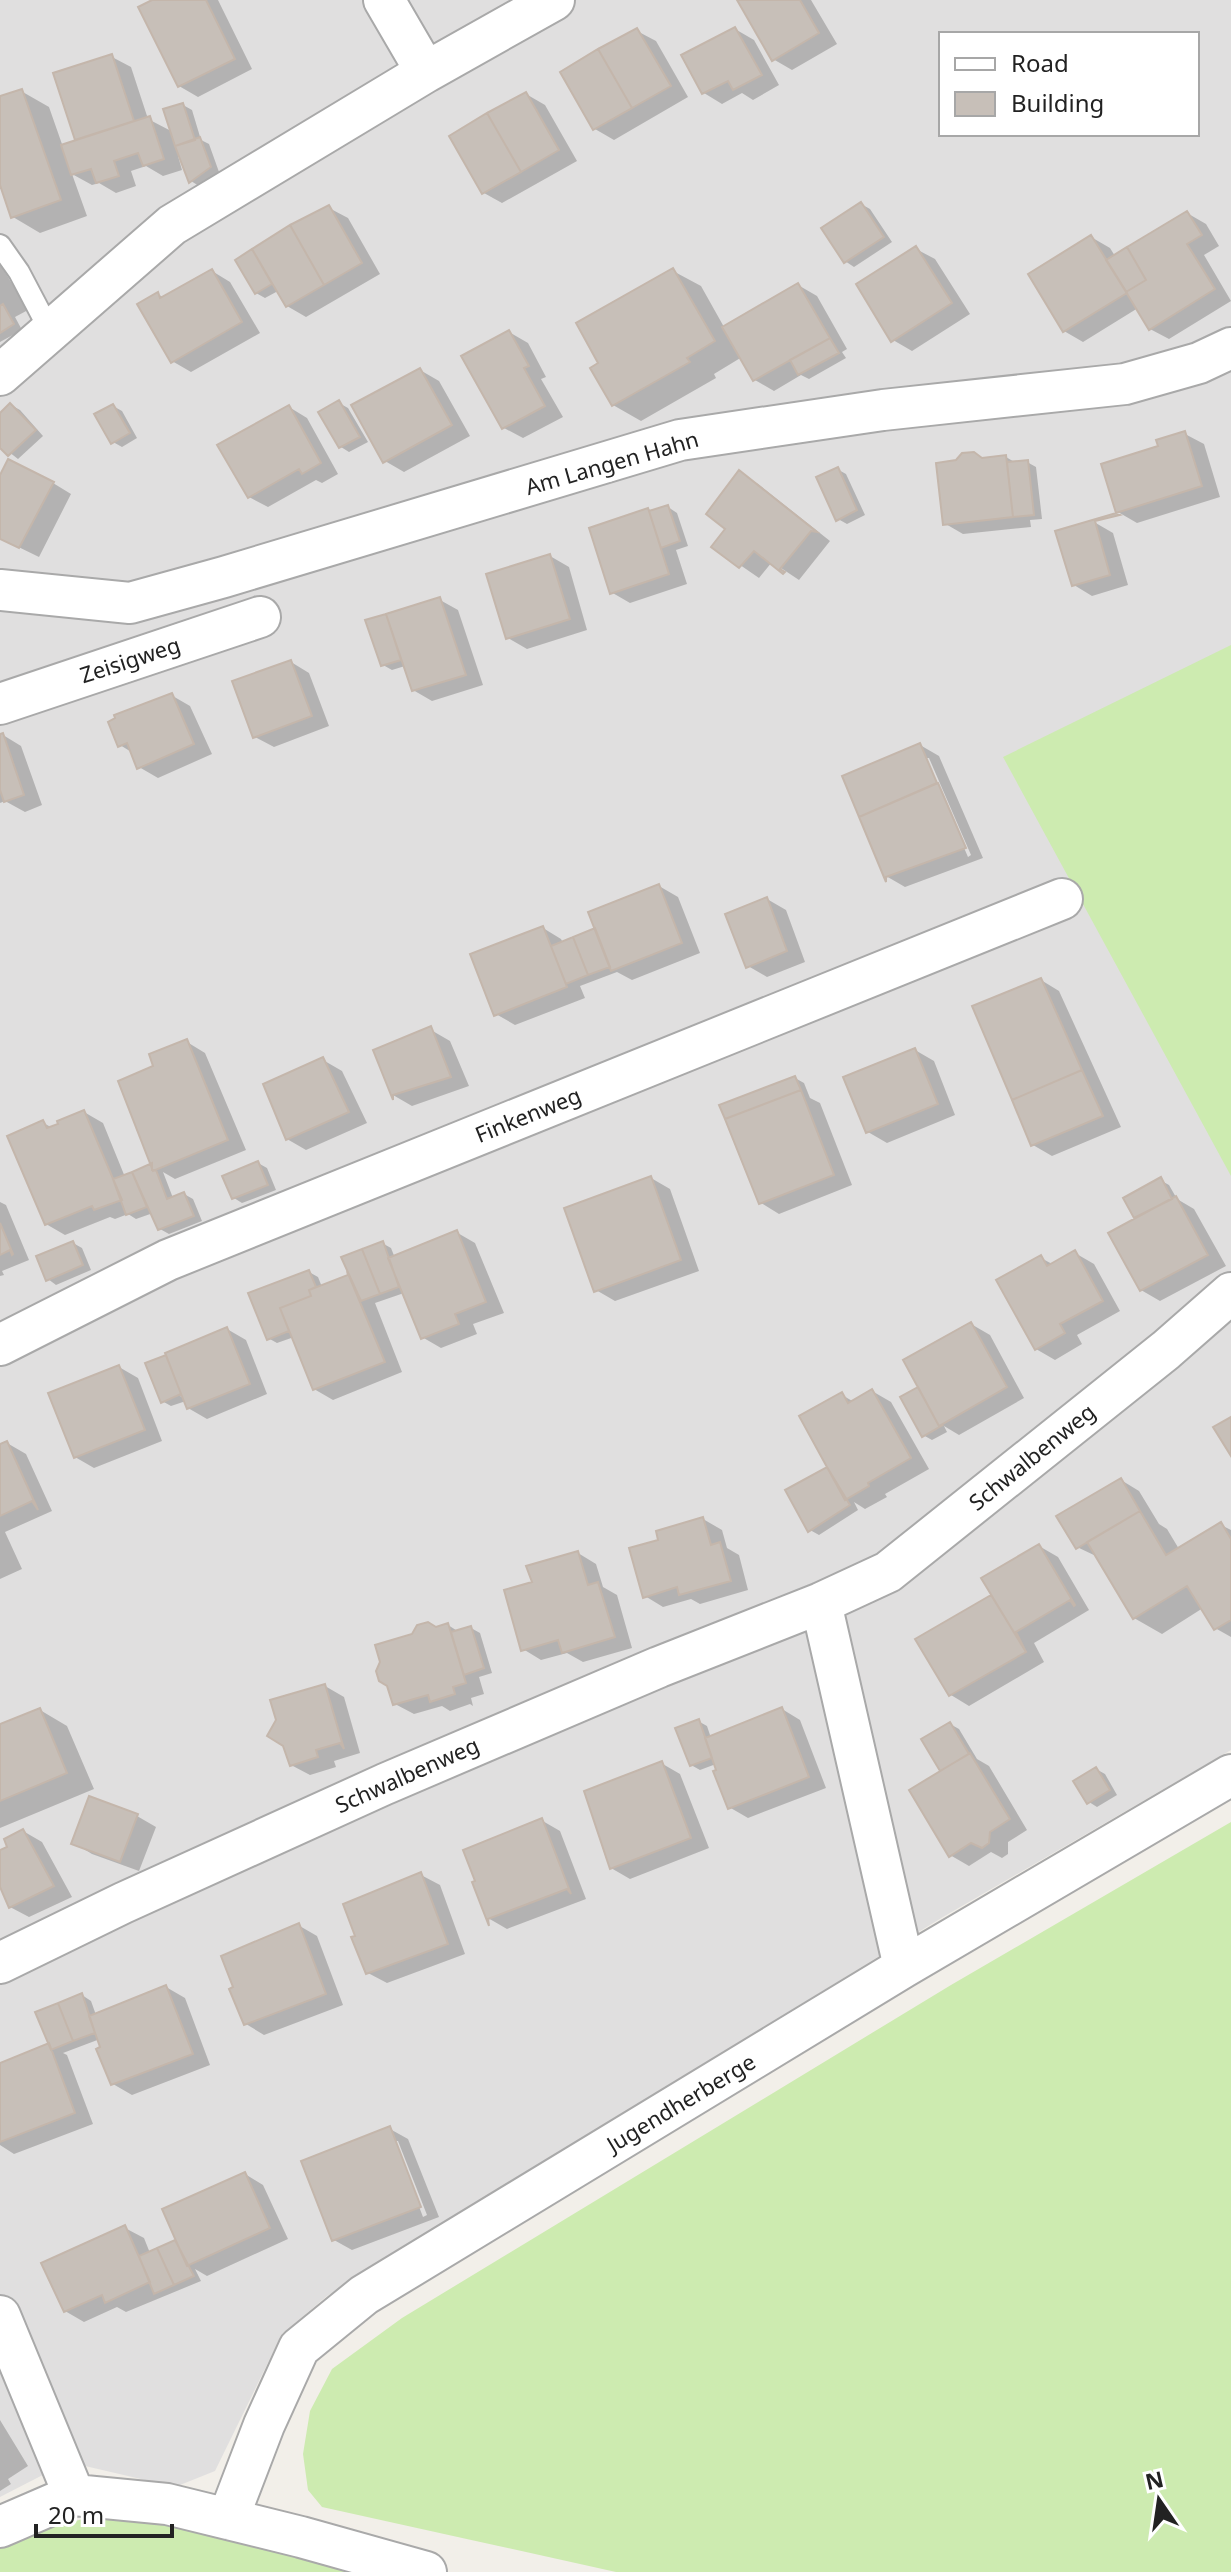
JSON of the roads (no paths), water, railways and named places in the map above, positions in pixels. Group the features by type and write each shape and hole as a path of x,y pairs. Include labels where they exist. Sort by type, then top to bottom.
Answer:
{"street":[{"path":"384,0 426,72"},
{"path":"0,375 172,225 426,72 554,0"},
{"name":"Am Langen Hahn","path":"0,590 130,603 680,440 883,410 1125,384 1199,363 1231,348"},
{"name":"Zeisigweg","path":"0,704 260,617"},
{"name":"Finkenweg","path":"0,1345 168,1260 1062,899"},
{"name":"Schwalbenweg","path":"0,1963 123,1903 385,1784 659,1667 821,1603 888,1572 1166,1350 1231,1293"},
{"path":"821,1603 904,1967"},
{"name":"Jugendherberge","path":"228,2519 264,2425 299,2348 364,2295 904,1967 1231,1775"},
{"path":"0,2316 74,2495"},
{"path":"0,2527 74,2495 167,2504 426,2572"}],"lane":[{"path":"0,245 19,272 50,331"}]}
